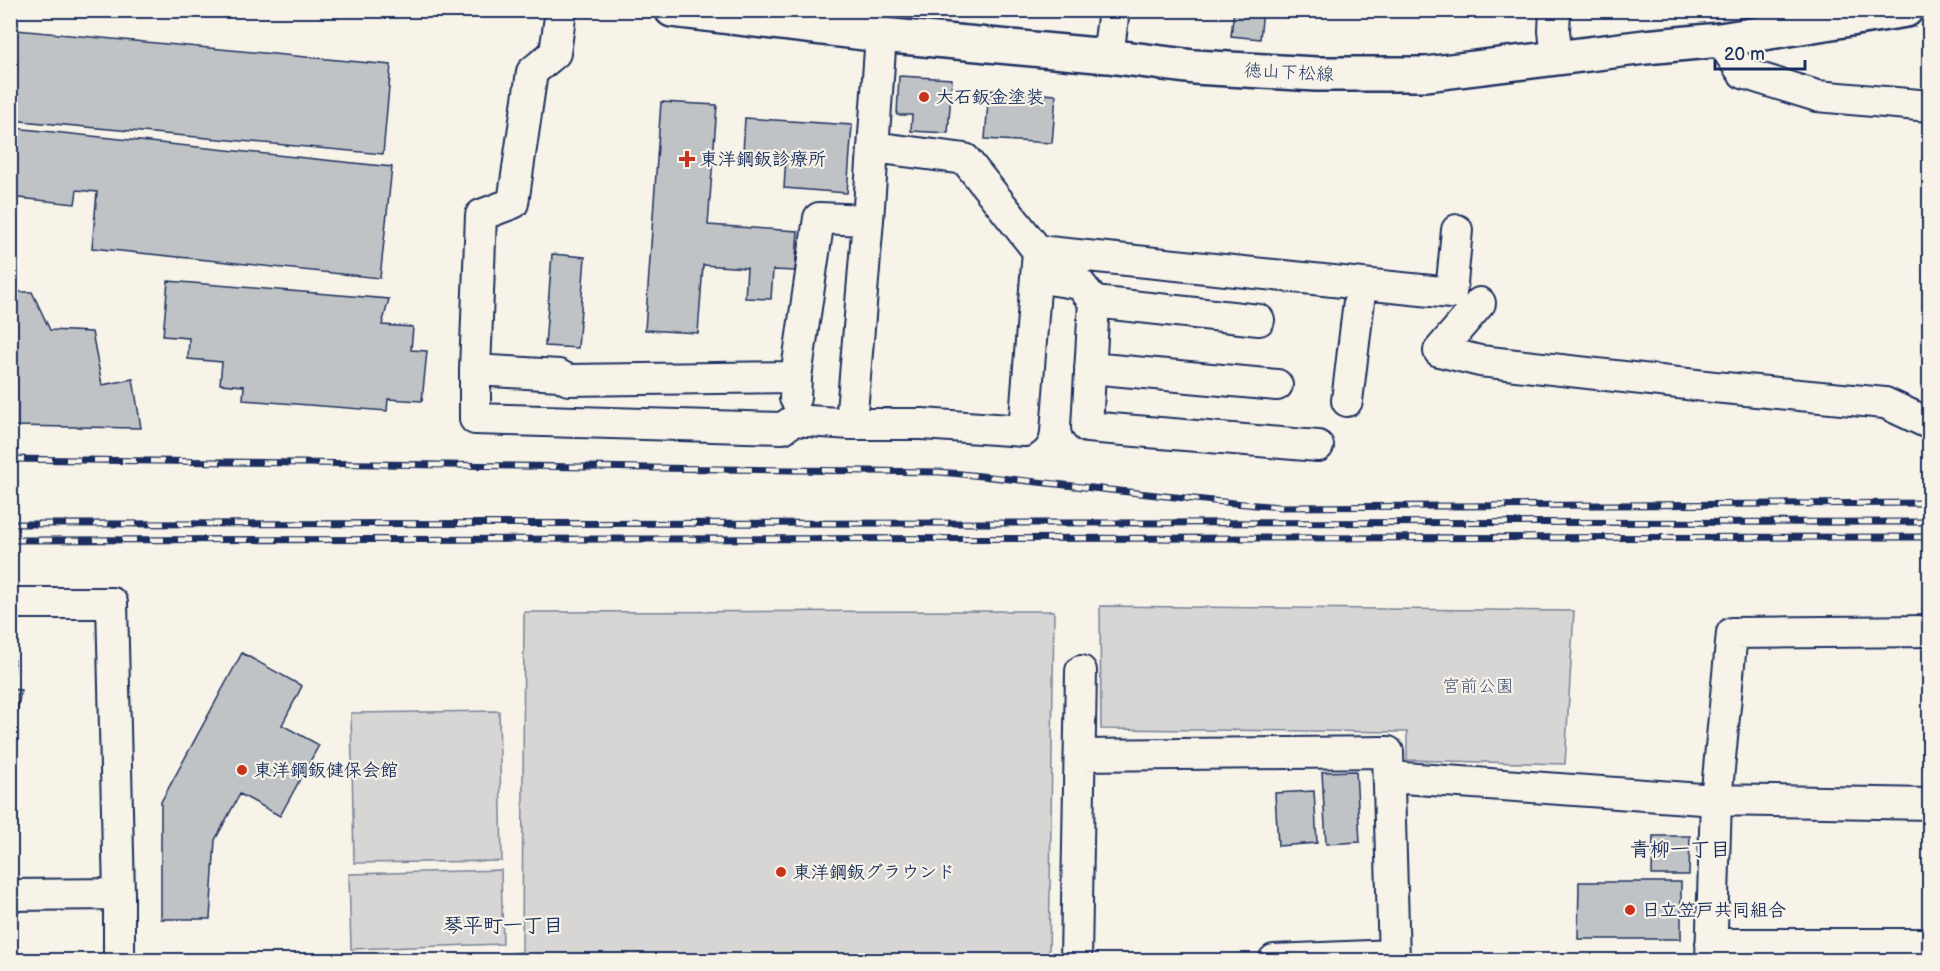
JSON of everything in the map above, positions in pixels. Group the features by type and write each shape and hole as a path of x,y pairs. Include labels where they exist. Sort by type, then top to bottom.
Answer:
{"main road":[{"name":"徳山下松線","path":"672,10 881,35 1108,56 1194,67 1316,74 1426,74 1720,40 1906,10"}],"street":[{"path":"561,10 555,53 532,72 513,202 481,215 475,418 783,429 794,420 851,424 922,424 1024,431 1037,264"},
{"path":"1108,56 1113,10"},
{"path":"1555,10 1554,31 1557,58"},
{"path":"851,424 881,35"},
{"path":"1720,40 1743,73 1817,96 1929,106"},
{"path":"873,147 965,159 1037,264 1080,284 1094,302 1087,427 1318,446"},
{"path":"794,420 796,377 819,218 868,220"},
{"path":"1037,264 1361,284 1451,293 1456,230"},
{"path":"1347,401 1361,284"},
{"path":"1094,302 1259,320"},
{"path":"1480,303 1439,351 1480,361 1884,403 1929,424"},
{"path":"1090,368 1277,385"},
{"path":"475,370 560,375 568,380 796,377"},
{"path":"10,603 112,603 119,960"},
{"path":"1929,631 1732,633 1716,800 1711,952 1929,944"},
{"path":"1076,960 1081,671"},
{"path":"1080,755 1388,752 1394,958 1274,960"},
{"path":"1389,777 1716,800 1929,804"},
{"path":"10,895 119,894"}],"green space":[{"name":"宮前公園","path":"1100,606 1574,611 1565,764 1407,760 1407,732 1101,729"},
{"path":"1054,611 1049,960 451,960 522,952 524,612"},
{"path":"499,711 502,861 354,863 351,713"},
{"path":"501,870 503,944 351,949 349,874"}],"building":[{"path":"1234,10 1263,10 1260,39 1231,36"},
{"path":"16,30 391,65 383,154 10,120 10,91"},
{"name":"大石鈑金塗装","path":"899,76 952,79 948,133 911,131 912,115 897,115"},
{"path":"989,90 1056,95 1052,143 985,139"},
{"path":"661,102 717,105 708,225 798,231 795,271 773,270 771,299 745,298 747,268 703,265 698,333 645,330"},
{"path":"745,118 852,125 847,193 784,188 786,156 743,153"},
{"path":"14,128 392,167 380,278 92,248 97,192 77,190 75,204 10,197 10,158"},
{"path":"552,254 585,257 578,348 545,346"},
{"path":"168,281 389,299 382,325 413,327 411,350 427,351 422,401 388,399 387,411 243,400 244,386 220,384 222,362 188,359 189,338 163,336"},
{"path":"10,292 32,292 50,330 92,332 102,385 133,379 141,428 10,426"},
{"path":"10,644 13,644 14,671 10,671"},
{"name":"東洋鋼鈑健保会館","path":"242,653 302,686 282,725 319,745 280,816 240,794 215,840 210,919 161,919 161,802"},
{"path":"10,689 21,690 10,753"},
{"path":"1356,771 1360,842 1326,844 1322,772"},
{"path":"1314,791 1317,843 1278,846 1275,793"},
{"path":"1653,836 1690,836 1689,875 1652,875"},
{"name":"日立笠戸共同組合","path":"1579,882 1681,882 1681,939 1578,939"}],"railway":[{"path":"10,459 939,472 1280,507 1930,503"},
{"path":"10,524 1930,522"},
{"path":"10,540 1930,537"}],"place":[{"name":"大石鈑金塗装","path":"924,97"},
{"name":"東洋鋼鈑診療所","path":"687,159"},
{"name":"東洋鋼鈑健保会館","path":"242,770"},
{"name":"東洋鋼鈑グラウンド","path":"781,872"},
{"name":"日立笠戸共同組合","path":"1630,910"}],"district":[{"name":"青柳一丁目","path":"1680,849"},
{"name":"琴平町一丁目","path":"503,925"}]}
